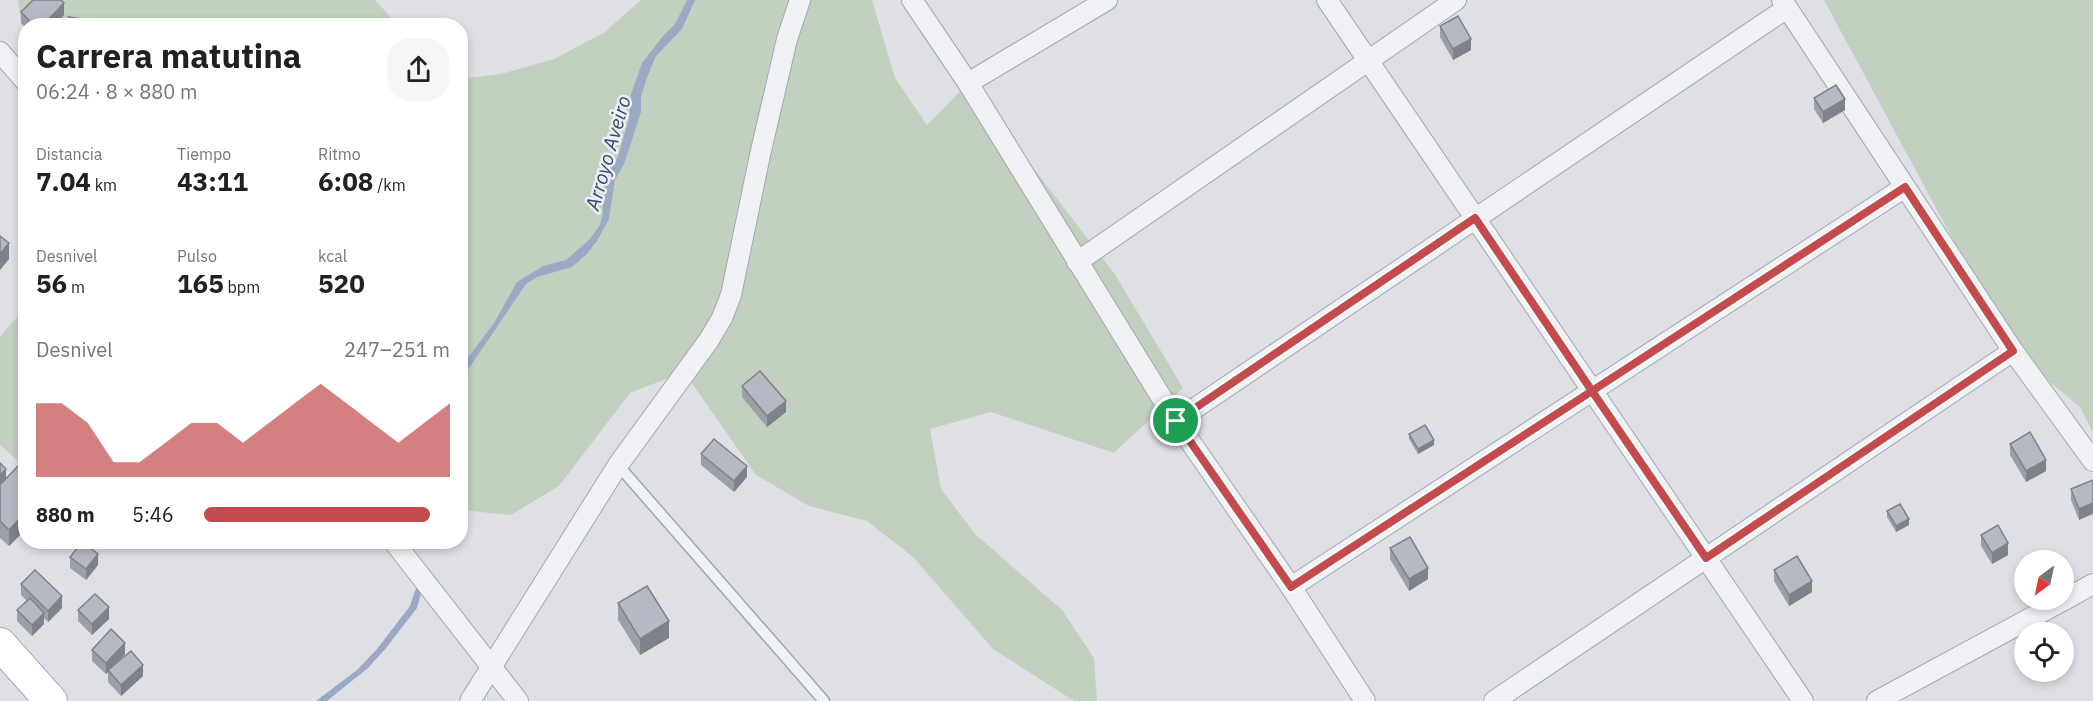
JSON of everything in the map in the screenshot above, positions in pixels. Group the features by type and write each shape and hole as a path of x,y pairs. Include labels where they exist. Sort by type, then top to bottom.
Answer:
{"main road":[{"path":"0,644 51,701"}],"street":[{"path":"470,701 618,465 709,340 722,318 731,295 762,144 785,49 800,0"},
{"path":"912,0 968,83 1176,421 1291,587 1365,701"},
{"path":"968,83 1085,6 1107,0"},
{"path":"1327,0 1803,701"},
{"path":"1077,262 1456,0"},
{"path":"1176,421 1785,4 2013,351 2093,461"},
{"path":"0,52 18,73"},
{"path":"1291,587 1905,187"},
{"path":"1494,701 2013,351"},
{"path":"399,549 518,701"},
{"path":"2074,594 2093,584"},
{"path":"1877,701 2045,610"}],"lane":[{"path":"618,465 824,701"}],"green space":[{"path":"18,0 375,0 392,18 20,18"},
{"path":"641,0 872,0 895,78 927,125 968,83 1114,273 1183,388 1114,453 991,412 930,429 941,489 975,534 1062,610 1094,658 1097,701 1074,701 993,649 913,557 867,521 809,506 756,475 684,372 630,393 559,486 511,515 468,511 468,78 501,74 554,59 605,32"},
{"path":"1824,0 2093,0 2093,433 2080,407 2013,351"},
{"path":"18,316 18,461 0,445 0,337"}],"water":[{"path":"687,0 695,0 682,29 656,56 646,80 641,97 641,112 624,164 615,180 609,219 597,241 572,267 537,277 526,284 468,370 468,358 494,323 517,282 543,266 566,260 590,239 600,225 603,213 603,191 608,173 618,157 629,118 631,94 642,63 675,24"},
{"path":"417,585 422,590 417,608 386,648 368,668 327,701 316,701 357,670 377,649 410,606"}],"building":[{"path":"33,0 61,0 64,3 50,18 27,18 21,12"},
{"path":"1458,16 1471,39 1453,49 1440,26"},
{"path":"1836,85 1845,99 1823,112 1814,98"},
{"path":"0,236 9,243 0,254"},
{"path":"760,371 786,401 767,416 742,386"},
{"path":"1425,425 1434,440 1418,449 1409,434"},
{"path":"2030,432 2046,460 2026,471 2010,444"},
{"path":"714,439 747,466 734,481 701,454"},
{"path":"0,463 6,469 0,475"},
{"path":"18,466 18,520 9,530 0,521 0,485"},
{"path":"2093,480 2093,503 2079,509 2071,489"},
{"path":"1900,504 1909,519 1896,526 1887,511"},
{"path":"1998,525 2008,543 1992,553 1981,535"},
{"path":"1410,537 1428,568 1409,579 1390,548"},
{"path":"76,549 91,549 98,554 86,569 70,557"},
{"path":"1797,556 1812,581 1789,595 1774,570"},
{"path":"35,570 62,596 48,611 21,584"},
{"path":"647,586 669,621 640,639 618,603"},
{"path":"95,594 109,607 92,624 78,610"},
{"path":"30,598 44,613 32,625 17,610"},
{"path":"111,629 125,643 106,663 92,650"},
{"path":"131,651 143,665 121,685 108,670"}],"route":[{"path":"1176,421 1291,587 1592,391 1706,558 2013,351 1905,187 1592,391 1475,218 1176,421"}],"water label":[{"name":"Arroyo Aveiro","path":"608,153"}]}
